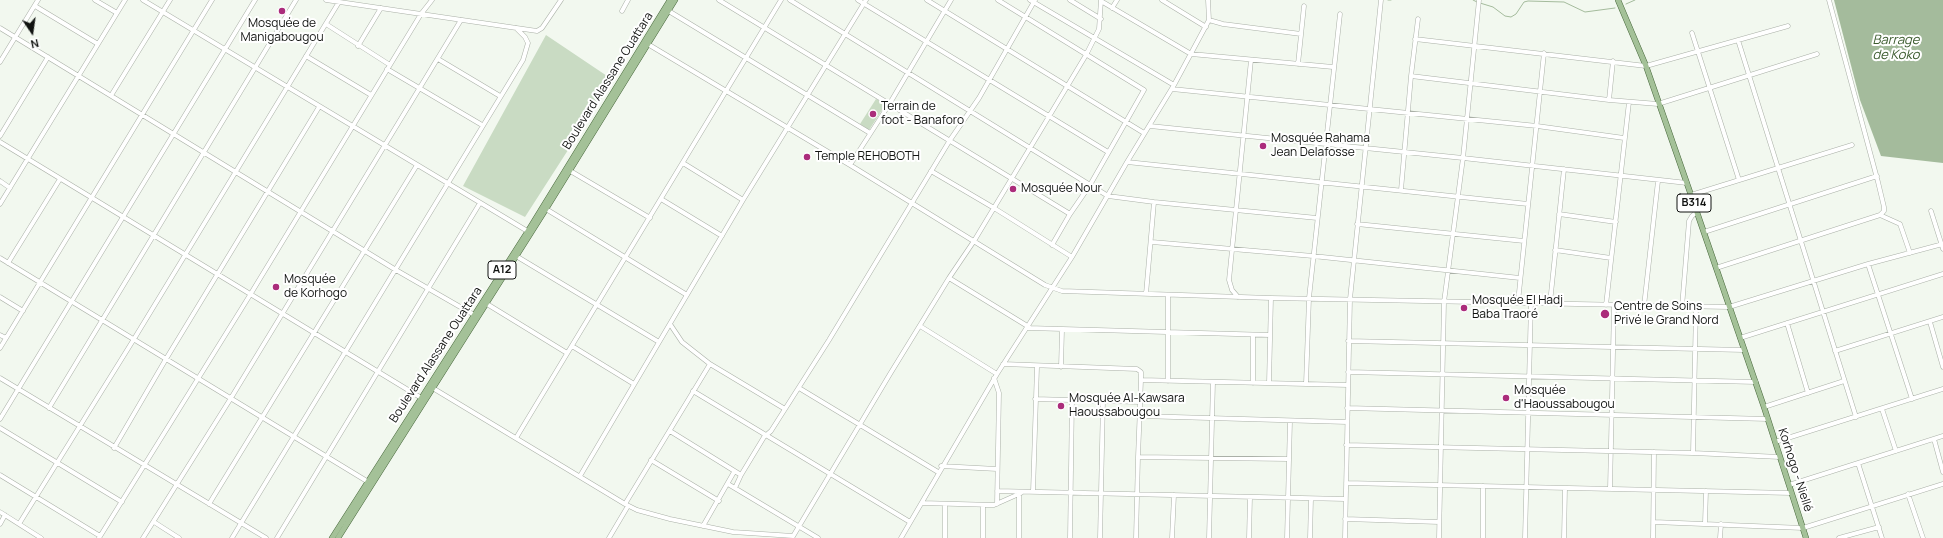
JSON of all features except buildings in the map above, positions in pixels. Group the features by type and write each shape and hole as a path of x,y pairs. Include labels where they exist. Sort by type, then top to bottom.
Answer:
{"main road":[{"name":"Boulevard Alassane Ouattara","path":"667,10 670,0"},
{"name":"Boulevard Alassane Ouattara","path":"338,538 370,483 568,170 667,10 675,0"},
{"name":"B314","path":"1618,0 1646,66 1764,408"},
{"name":"Boulevard Alassane Ouattara","path":"476,316 487,304 493,289 516,256 529,232 546,209 568,170"},
{"name":"Korhogo - Niellé","path":"1764,408 1806,538"},
{"name":"Boulevard Alassane Ouattara","path":"332,538 370,483"}],"street":[{"path":"0,62 38,0"},
{"path":"95,0 117,13"},
{"path":"0,204 125,0"},
{"path":"143,0 529,232"},
{"path":"112,94 170,0"},
{"path":"0,348 212,0"},
{"path":"0,419 124,218 224,48 255,0"},
{"path":"50,408 296,0"},
{"path":"326,0 516,28 540,30 561,0"},
{"path":"0,475 99,537 250,295 388,67 421,14 432,0"},
{"path":"622,11 628,0"},
{"path":"719,0 890,102 1070,214"},
{"path":"516,438 781,0"},
{"path":"790,0 971,110 1108,196 1317,218"},
{"path":"858,0 865,2 925,42 1108,152"},
{"path":"927,0 1144,133"},
{"path":"850,165 890,102 950,0"},
{"path":"998,0 1144,90 1090,185 1070,214 1052,245"},
{"path":"1070,0 1101,19"},
{"path":"1112,8 1117,0"},
{"path":"1162,0 1206,27"},
{"path":"901,538 922,503 941,466 1003,364 1028,328 1072,257 1144,133 1150,126 1173,87 1206,27 1208,20 1208,0"},
{"path":"1345,538 1350,299 1360,186 1381,0"},
{"path":"1439,538 1444,374 1444,302 1463,158 1478,0"},
{"path":"1716,268 1880,215 1884,211 1877,176 1829,0"},
{"path":"735,488 740,475 799,388 950,140 989,81 1033,1 1173,87 1248,97 1537,126 1624,138"},
{"path":"431,387 627,505 648,513 733,532 792,537 949,278 974,241 1086,55 1095,38 1101,19 1101,1"},
{"path":"1101,1 1191,54 1333,67"},
{"path":"19,524 237,172 339,2"},
{"path":"580,476 743,200 865,2"},
{"path":"35,6 98,44"},
{"path":"1298,64 1304,6"},
{"path":"358,46 381,8"},
{"path":"667,10 870,134"},
{"path":"1306,384 1309,298 1333,67 1340,14"},
{"path":"1401,190 1407,113 1418,19"},
{"path":"144,538 283,314 461,20"},
{"path":"1208,20 1223,24 1301,34"},
{"path":"326,24 420,88 482,125"},
{"path":"1415,39 1646,66 1788,26"},
{"path":"0,28 79,76 112,94 173,133 365,249 396,270 476,316"},
{"path":"232,538 346,353 482,125 523,60 528,43 525,37 516,28"},
{"path":"1692,33 1708,89 1739,180"},
{"path":"1738,40 1856,418"},
{"path":"646,44 912,202 1052,288 1062,291 1271,298 1444,302 1531,302 1614,306 1729,307 1868,264 1942,246 1931,211"},
{"path":"1518,302 1544,54"},
{"path":"1411,76 1609,100 1658,104 1817,54"},
{"path":"306,56 371,95"},
{"path":"0,136 48,57"},
{"path":"438,59 500,96"},
{"path":"1238,297 1230,286 1232,249 1251,60"},
{"path":"1609,100 1613,61"},
{"path":"1606,305 1628,102"},
{"path":"114,448 166,359 320,107"},
{"path":"1150,126 1532,165 1658,181 1687,183"},
{"path":"0,142 423,399"},
{"path":"1691,195 1852,145"},
{"path":"1127,162 1528,204"},
{"path":"683,163 743,200"},
{"path":"209,504 264,418 417,165"},
{"path":"1550,303 1558,214 1564,169"},
{"path":"568,170 650,218"},
{"path":"931,171 994,208 1072,257"},
{"path":"1704,232 1877,176"},
{"path":"8,263 60,179"},
{"path":"0,181 10,188"},
{"path":"1644,306 1658,181"},
{"path":"661,199 722,236"},
{"path":"1146,294 1152,242 1154,202"},
{"path":"277,538 480,203"},
{"path":"546,209 688,294"},
{"path":"1682,307 1690,221 1692,216 1697,212"},
{"path":"1558,214 1616,222"},
{"path":"1880,215 1900,224 1910,253"},
{"path":"1357,224 1524,241"},
{"path":"1152,242 1314,256 1520,278"},
{"path":"1555,250 1611,258"},
{"path":"516,256 659,342"},
{"path":"0,258 370,483"},
{"path":"1868,264 1912,399"},
{"path":"1740,338 1943,274"},
{"path":"949,278 1028,328 1270,335"},
{"path":"1168,295 1170,333 1168,381"},
{"path":"0,297 23,310"},
{"path":"1269,383 1271,298"},
{"path":"1525,538 1525,487 1531,302"},
{"path":"487,304 567,353"},
{"path":"1610,489 1614,306"},
{"path":"1693,453 1696,307"},
{"path":"1835,350 1943,318"},
{"path":"1930,322 1943,367"},
{"path":"1787,323 1808,393"},
{"path":"670,324 682,342 710,364 785,409"},
{"path":"920,326 996,376 999,393 997,504"},
{"path":"1061,367 1062,330"},
{"path":"0,335 6,338"},
{"path":"1253,335 1253,382"},
{"path":"1348,341 1744,350"},
{"path":"572,346 634,384"},
{"path":"609,538 651,460 710,364"},
{"path":"1003,364 1037,367 1138,369 1141,372 1136,538"},
{"path":"1033,492 1037,367"},
{"path":"1348,372 1756,382"},
{"path":"0,378 114,448 266,538"},
{"path":"1141,380 1348,385"},
{"path":"1764,408 1844,380"},
{"path":"1209,538 1213,382"},
{"path":"799,388 938,472"},
{"path":"1775,442 1856,418 1943,389"},
{"path":"693,391 910,522"},
{"path":"1035,399 1140,402"},
{"path":"1070,538 1072,400"},
{"path":"1100,538 1103,401"},
{"path":"1347,408 1528,414 1768,419"},
{"path":"1882,409 1896,451"},
{"path":"1140,416 1347,422"},
{"path":"1287,538 1290,421"},
{"path":"0,428 122,502"},
{"path":"670,431 740,475"},
{"path":"1789,485 1943,436"},
{"path":"1934,439 1943,472"},
{"path":"1346,445 1693,453 1780,457"},
{"path":"1653,538 1654,452"},
{"path":"1138,457 1288,459"},
{"path":"651,460 719,501"},
{"path":"1858,463 1882,538"},
{"path":"941,466 997,469"},
{"path":"703,526 719,501 734,472"},
{"path":"1346,483 1791,493"},
{"path":"728,484 818,538"},
{"path":"1654,522 1803,528 1943,484"},
{"path":"1483,538 1484,486"},
{"path":"1564,538 1565,488"},
{"path":"997,491 1021,493 1033,492 1345,500"},
{"path":"1705,523 1706,491"},
{"path":"922,503 997,504 1021,493"},
{"path":"1019,538 1021,493"},
{"path":"1908,494 1923,538"},
{"path":"1172,538 1174,496"},
{"path":"1249,538 1250,497"},
{"path":"1310,538 1311,499"},
{"path":"945,504 945,538"},
{"path":"983,505 983,538"},
{"path":"0,512 42,538"},
{"path":"0,524 5,515"},
{"path":"1345,519 1439,522"},
{"path":"154,522 179,538"},
{"path":"1720,538 1721,524"},
{"path":"1839,538 1878,527"}],"shaded area":[{"path":"546,35 613,80 525,217 463,186"},
{"name":"Terrain de foot - Banaforo","path":"876,99 886,104 869,130 860,124"}],"water":[{"name":"Barrage de Koko","path":"1834,0 1943,0 1943,163 1881,156 1860,100"}],"waterway":[{"path":"1473,0 1477,2"},
{"path":"1626,4 1635,0"},
{"path":"1480,3 1493,7 1505,16 1511,17 1516,14 1524,2 1528,1 1564,2 1585,12 1615,8"}],"place":[{"name":"Mosquée de Manigabougou","path":"282,11"},
{"name":"Terrain de foot - Banaforo","path":"873,114"},
{"name":"Mosquée Rahama Jean Delafosse","path":"1263,146"},
{"name":"Temple REHOBOTH","path":"807,157"},
{"name":"Mosquée Nour","path":"1013,189"},
{"name":"Mosquée de Korhogo","path":"276,287"},
{"name":"Mosquée El Hadj Baba Traoré","path":"1464,308"},
{"name":"Centre de Soins Privé le Grand Nord","path":"1605,314"},
{"name":"Mosquée d'Haoussabougou","path":"1506,398"},
{"name":"Mosquée Al-Kawsara Haoussabougou","path":"1061,406"}]}
